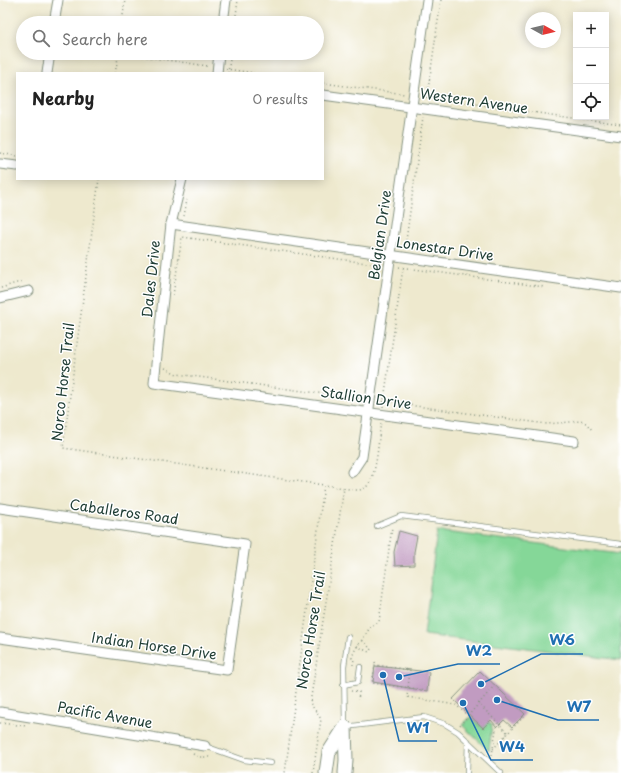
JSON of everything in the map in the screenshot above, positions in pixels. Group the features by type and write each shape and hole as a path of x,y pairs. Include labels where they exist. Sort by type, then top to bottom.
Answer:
{"street":[{"path":"55,16 58,0"},
{"path":"224,16 226,0"},
{"name":"Belgian Drive","path":"352,472 362,457 392,256 427,0"},
{"path":"47,72 49,60"},
{"path":"217,70 218,60"},
{"name":"Western Avenue","path":"324,95 621,136"},
{"path":"0,164 16,166"},
{"name":"Dales Drive","path":"154,383 171,224 182,180"},
{"name":"Lonestar Drive","path":"171,224 621,288"},
{"path":"0,298 28,287"},
{"name":"Stallion Drive","path":"154,383 574,441"},
{"name":"Caballeros Road","path":"0,508 245,544"},
{"name":"Indian Horse Drive","path":"0,638 227,670 245,544"},
{"name":"Pacific Avenue","path":"0,712 204,746"},
{"path":"326,773 329,752 345,727"},
{"path":"344,773 346,760 345,727"}],"lane":[{"path":"377,526 402,516 621,544"},
{"path":"348,637 343,685 345,727 424,717 445,724 468,741 501,773"},
{"path":"343,685 358,682 360,667"},
{"path":"467,773 468,741"},
{"path":"204,746 244,760 271,763"}],"path":[{"path":"123,16 125,0"},
{"path":"236,16 238,0"},
{"name":"Norco Horse Trail","path":"100,180 63,448 358,490 364,488 369,482 376,461 424,109 428,97 441,0"},
{"path":"115,72 118,60"},
{"path":"159,60 217,70 228,69 248,72"},
{"path":"228,69 230,60"},
{"path":"324,83 621,125"},
{"path":"0,154 16,156"},
{"path":"172,301 187,199"},
{"path":"182,237 551,288"},
{"path":"0,288 16,283 28,287"},
{"path":"164,362 164,369 177,374 547,424 581,421 586,423 593,431"},
{"name":"Norco Horse Trail","path":"285,773 324,485"},
{"name":"Norco Horse Trail","path":"313,773 320,719 310,703 344,488"},
{"path":"353,666 354,658 352,658 361,639 370,626 379,622 393,519"},
{"path":"357,646 369,652 371,649 361,639"},
{"path":"375,662 376,665 372,683 418,689"},
{"path":"376,665 410,670 407,697 456,705 467,715"},
{"path":"460,725 467,715 495,685"},
{"path":"351,688 351,691 359,692 358,700"},
{"path":"478,704 508,733"},
{"path":"493,749 525,714"},
{"path":"492,755 498,723"},
{"path":"505,736 508,739"}],"green space":[{"path":"437,531 621,554 621,660 424,635"},
{"path":"471,717 483,728 489,722 492,724 489,751 462,725"}],"building":[{"path":"399,531 417,536 414,552 414,565 395,566 394,552"},
{"path":"375,666 429,672 427,691 373,682"},
{"path":"480,671 525,714 512,727 504,720 497,727 491,720 483,728 453,699"}],"place":[{"name":"W1","path":"383,675"},
{"name":"W2","path":"399,677"},
{"name":"W6","path":"481,684"},
{"name":"W7","path":"497,700"},
{"name":"W4","path":"463,703"}]}
